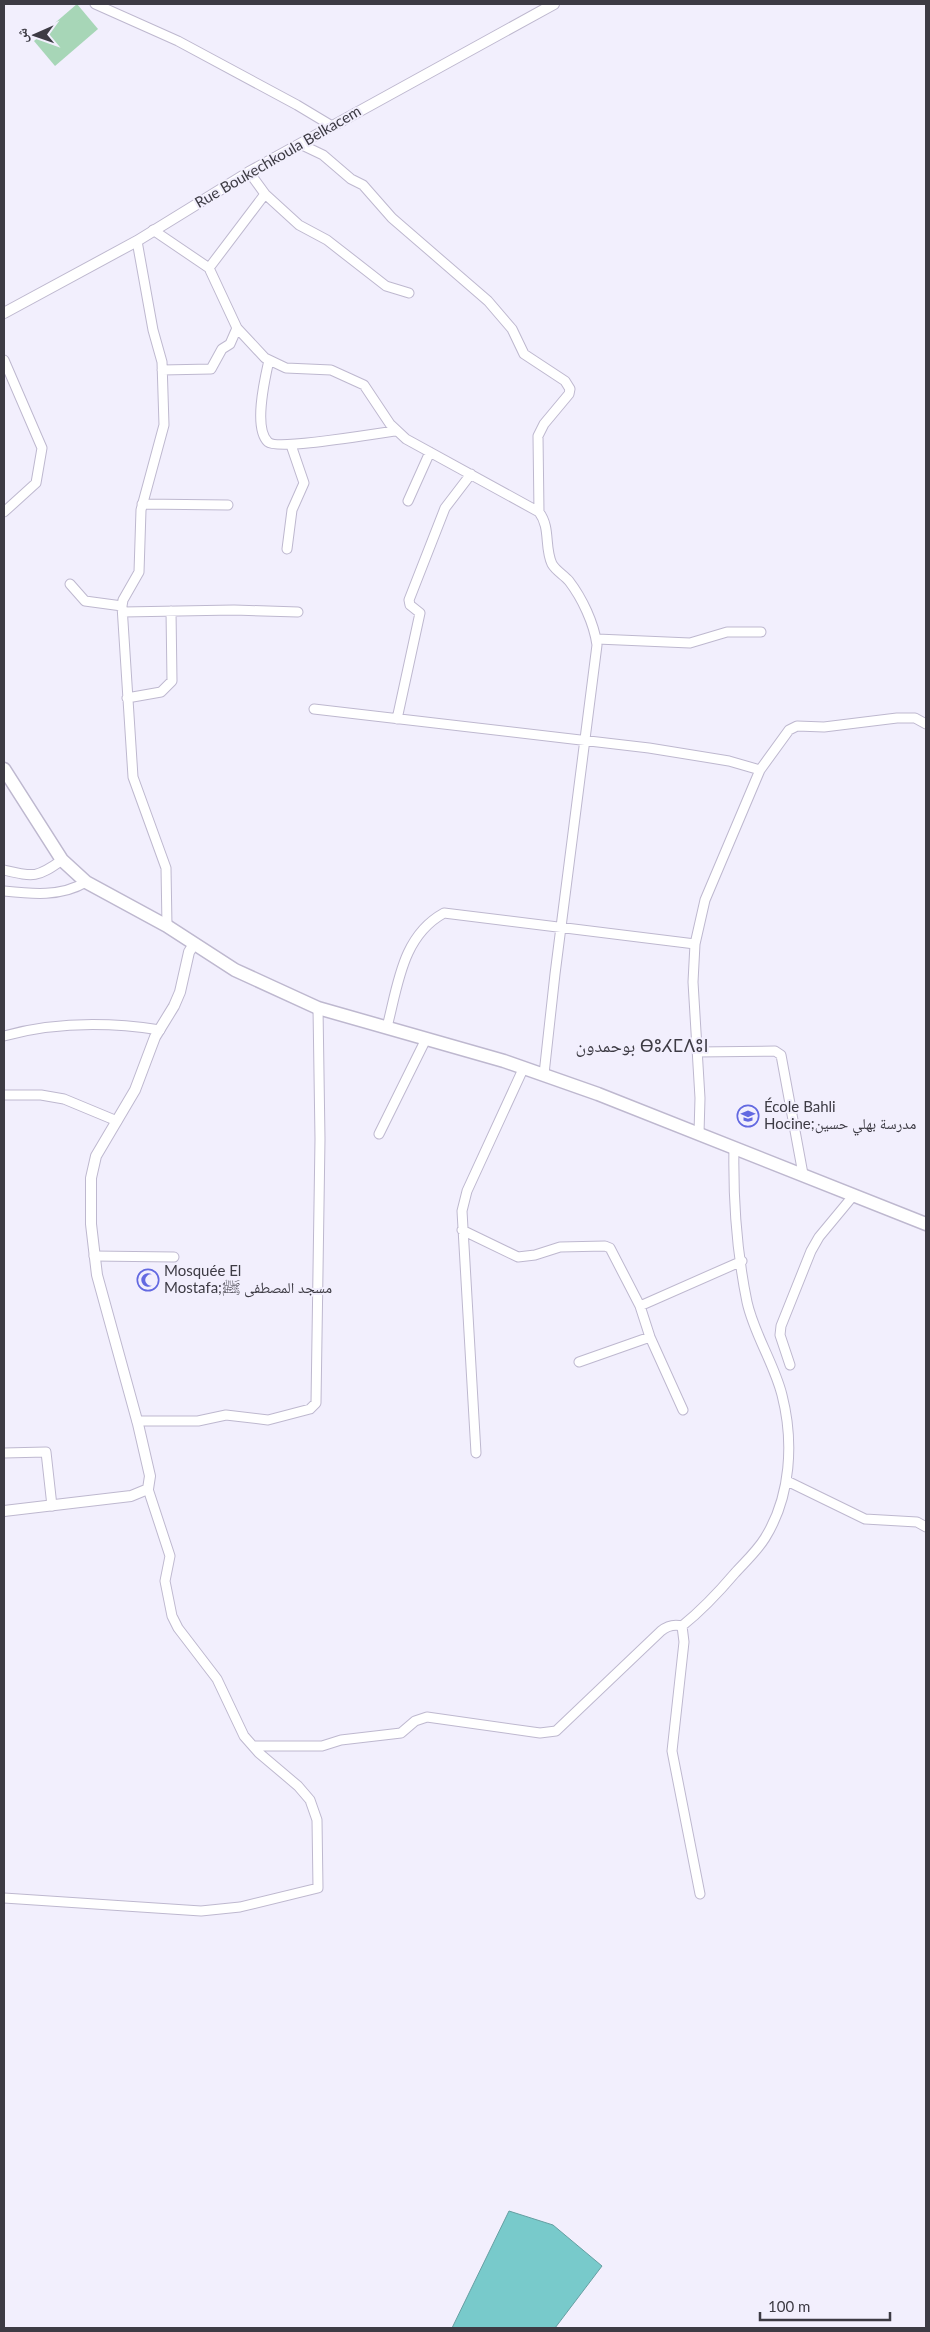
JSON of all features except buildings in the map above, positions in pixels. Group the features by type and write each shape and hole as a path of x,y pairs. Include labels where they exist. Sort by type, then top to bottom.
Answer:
{"main road":[{"path":"4,769 62,860 86,882 167,926 235,970 318,1008 544,1074 803,1174 853,1196 926,1224"}],"street":[{"path":"95,4 178,41 332,126"},
{"name":"Rue Boukechkoula Belkacem","path":"4,313 137,242 153,230 249,172 554,4"},
{"path":"300,144 314,149 338,166 351,179 363,185 392,218 488,301 512,328 524,354 565,381 570,389 569,394 544,424 538,436 539,512 547,526 552,563 568,580 593,625 597,639 544,1074"},
{"path":"249,172 265,194 299,225 327,240 386,286 409,293"},
{"path":"209,268 265,194"},
{"path":"153,230 209,268 238,328 269,360 286,368 331,370 364,385 396,431 430,452 539,512"},
{"path":"137,242 153,330 160,352 164,425 142,504 139,572 123,600 122,609 132,777 166,868 167,926"},
{"path":"162,370 211,369 222,349 230,344 238,328"},
{"path":"4,360 42,448 36,483 4,512"},
{"path":"269,360 261,397 264,435 269,443 275,446 291,445 396,431"},
{"path":"287,549 292,510 304,482 291,445"},
{"path":"408,501 430,452"},
{"path":"397,719 420,613 410,606 409,600 445,508 470,474"},
{"path":"142,504 228,505"},
{"path":"70,584 85,601 122,609 298,612"},
{"path":"127,698 161,692 172,681 171,611"},
{"path":"597,639 690,643 727,632 761,632"},
{"path":"314,709 585,739 684,753 729,761 760,770"},
{"path":"698,1133 700,1098 693,982 695,944 705,900 760,770 789,730 797,726 824,727 897,718 915,718 926,724"},
{"path":"4,870 34,876 44,874 62,860"},
{"path":"4,891 41,894 62,892 86,882"},
{"path":"387,1027 406,956 416,937 435,918 448,912 562,929 695,944"},
{"path":"4,1898 201,1911 240,1907 318,1888 320,1878 315,1809 298,1786 244,1736 217,1679 178,1628 172,1616 164,1581 170,1556 148,1489 150,1476 138,1421 104,1305 94,1256 90,1188 93,1166 103,1141 135,1090 148,1052 180,992 189,952 194,944"},
{"path":"138,1421 198,1421 226,1415 268,1420 310,1410 316,1403 320,1140 318,1008"},
{"path":"4,1036 23,1030 78,1025 126,1024 160,1030"},
{"path":"379,1134 426,1038"},
{"path":"697,1052 775,1051 781,1055 803,1174"},
{"path":"476,1452 462,1211 467,1191 524,1067"},
{"path":"4,1095 40,1095 64,1099 117,1120"},
{"path":"253,1746 322,1746 341,1740 401,1733 415,1721 427,1717 540,1733 556,1731 660,1631 676,1625 682,1626 706,1607 764,1539 775,1520 786,1481 786,1418 781,1394 748,1304 734,1184 734,1147"},
{"path":"790,1365 780,1335 780,1326 810,1251 819,1237 853,1196"},
{"path":"462,1230 518,1256 535,1255 560,1247 605,1246 610,1248 640,1306 650,1337 683,1410"},
{"path":"94,1256 174,1256"},
{"path":"640,1306 742,1261"},
{"path":"578,1362 650,1337"},
{"path":"4,1453 46,1452 52,1506"},
{"path":"786,1481 865,1519 918,1522 926,1527"},
{"path":"4,1511 131,1496 148,1489"},
{"path":"682,1626 684,1642 672,1750 700,1894"}],"shaded area":[{"path":"77,4 98,29 55,66 34,41"},
{"path":"509,2211 553,2225 602,2266 555,2328 452,2328"}],"place":[{"name":"École Bahli Hocine;مدرسة بهلي حسين","path":"748,1116"},
{"name":"Mosquée El Mostafa;مسجد المصطفى ﷺ","path":"148,1280"}],"district":[{"name":"بوحمدون ⴱⵓⵃⵎⴷⵓⵏ","path":"642,1046"}]}
